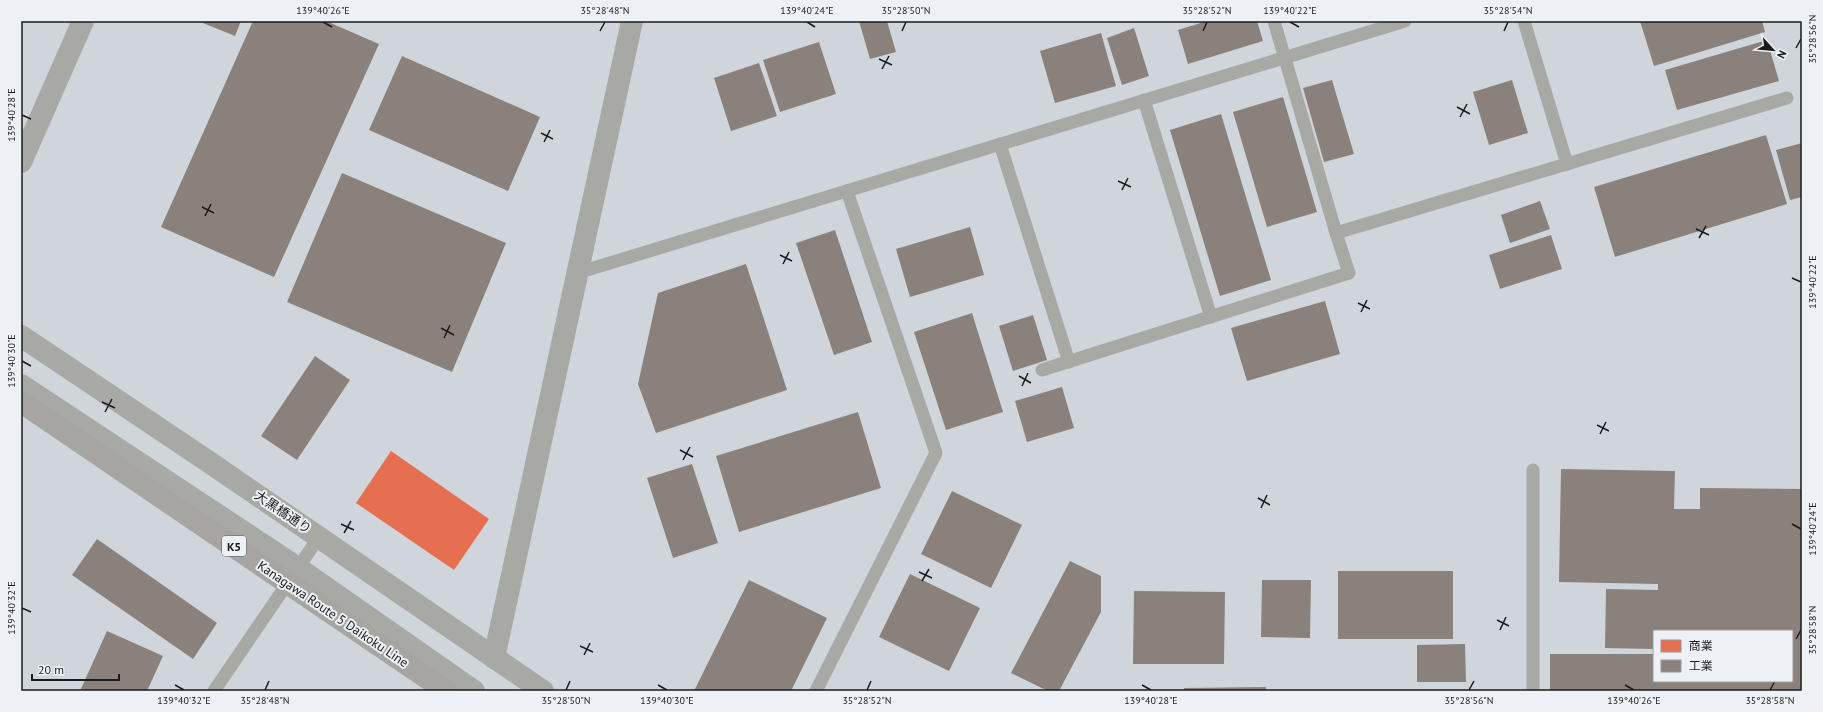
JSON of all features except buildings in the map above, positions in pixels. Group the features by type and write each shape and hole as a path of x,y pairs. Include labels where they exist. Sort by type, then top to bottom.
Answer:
{"highway":[{"name":"Kanagawa Route 5 Daikoku Line","path":"21,402 446,691"},
{"name":"Kanagawa Route 5 Daikoku Line","path":"21,419 420,691"}],"street":[{"path":"21,162 83,21"},
{"path":"494,658 632,21"},
{"name":"大黒橋通り","path":"21,336 319,537 543,691"},
{"path":"21,385 298,568 474,691"}],"lane":[{"path":"1042,370 1349,273 1274,21"},
{"path":"577,273 1405,21"},
{"path":"1524,21 1567,164"},
{"path":"1336,233 1786,98"},
{"path":"1144,100 1211,317"},
{"path":"1000,144 1069,362"},
{"path":"816,691 936,453 847,191"},
{"path":"1533,470 1533,691"},
{"path":"214,691 319,537"}],"shaded area":[{"path":"21,21 1802,21 1802,691 21,691"}]}
